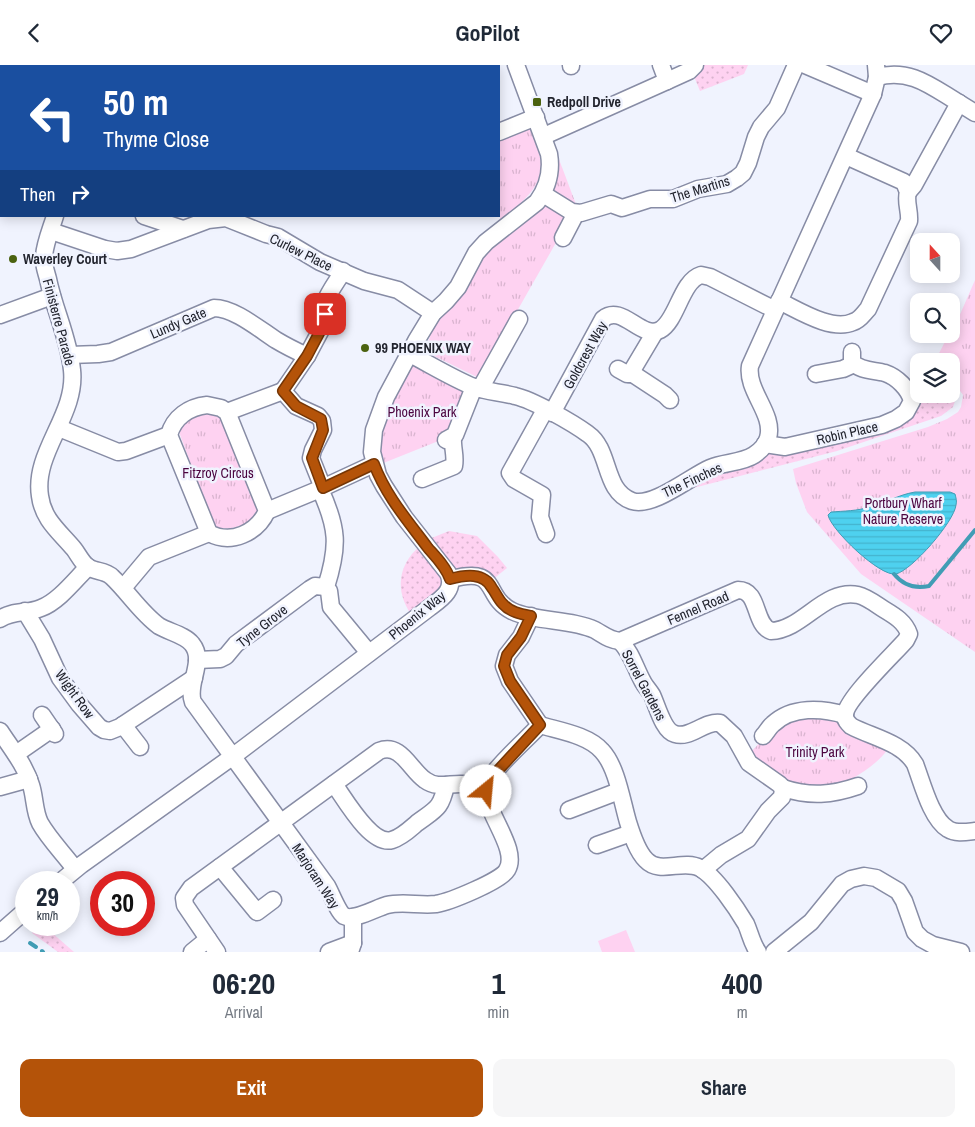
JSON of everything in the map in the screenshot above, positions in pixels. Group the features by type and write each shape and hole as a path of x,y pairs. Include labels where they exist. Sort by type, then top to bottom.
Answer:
{"street":[{"name":"Phoenix Way","path":"74,871 232,757 444,596 450,589 450,579 443,566 391,498 378,475 372,452 373,441 377,418 386,397 433,313 452,294 481,247 492,236 537,202 543,194 548,181 551,168 544,135 516,65"},
{"path":"661,65 667,81"},
{"path":"544,135 689,71 695,65"},
{"name":"The Martins","path":"576,213 590,212 611,205 622,208 650,199 673,199 698,189 723,185 737,178 743,173 748,163 761,127 778,108 796,65"},
{"path":"805,65 873,95"},
{"path":"765,444 768,436 767,421 753,389 749,372 752,357 873,95 877,71 894,74 917,71 975,113"},
{"path":"670,400 633,374 624,372 655,332 664,327 691,281 701,275 777,305 840,326 861,317 868,309 909,221 910,213 906,198 908,192 914,185 959,103"},
{"path":"500,132 536,117"},
{"path":"846,156 904,182 908,192"},
{"path":"543,194 576,213 563,238"},
{"path":"147,217 183,229"},
{"name":"Curlew Place","path":"53,223 105,249 117,251 131,249 183,229 200,219 233,220 280,238 320,262 372,284 398,290 433,313"},
{"name":"Finisterre Parade","path":"53,223 44,259 52,297 70,355 72,385 59,428 40,474 39,489 41,503 51,524 72,546 88,567"},
{"path":"227,411 283,391 307,356 326,319 324,310 326,300 343,271"},
{"path":"0,315 52,297"},
{"name":"Lundy Gate","path":"70,355 98,355 111,352 214,308 220,308 240,317 307,356"},
{"name":"Goldcrest Way","path":"546,534 540,517 541,494 510,475 604,318 609,315 616,315 647,331 655,332"},
{"path":"422,479 457,473 452,444 449,438 519,319"},
{"name":"The Finches","path":"410,354 477,388 518,397 583,430 601,448 619,493 634,501 648,501 710,468 752,456 765,444"},
{"name":"Robin Place","path":"816,374 843,369 853,358 860,368 890,375 910,389"},
{"path":"283,391 296,406 321,419 323,430 312,458 332,517 336,539 334,557 326,587 329,591 331,607 369,653"},
{"name":"Robin Place","path":"765,444 785,447 882,425 906,412 911,403"},
{"path":"59,428 118,452 126,451 169,435 176,420 190,409 210,405 221,408 227,411 267,511"},
{"path":"169,435 209,533 215,536 224,537 245,534 258,525 267,511 374,464"},
{"path":"123,588 146,559 152,555 209,533"},
{"path":"1,616 15,612 37,610 49,604 88,567 109,574 156,623 191,642 195,648 197,660 191,696 193,702 232,757"},
{"path":"450,579 470,576 486,579 507,608 519,614 589,628 596,630 606,638 620,641"},
{"name":"Tyne Grove","path":"197,660 220,659 226,656 236,644 310,589 315,586 326,587"},
{"name":"Fennel Road","path":"620,641 738,590 750,595 762,624 771,631 786,628 836,598 852,594 862,596 896,617 906,627 908,634 906,640 872,674 847,709 845,715"},
{"name":"Wight Row","path":"26,611 42,639 60,678 79,704 99,727 104,730 110,731 123,725 194,678"},
{"path":"531,616 521,637 507,655 504,666 510,681 540,725 583,739 600,749 611,765 632,833 642,855 650,864 662,867 687,864 703,870 715,882 738,912 758,952"},
{"name":"Sorrel Gardens","path":"620,641 629,652 670,732 676,735 686,734 711,723 720,723 734,736 749,763 779,783 783,788 795,792 816,795 858,786"},
{"path":"763,736 772,724 779,719 800,711 822,710 845,715 851,726 896,747 912,758 935,814 942,824 954,831 975,831"},
{"path":"16,754 54,732 42,715"},
{"path":"123,725 141,746"},
{"path":"192,952 212,946 187,909 184,898 191,888 379,751 389,749 397,752 424,780 434,785 462,784 486,787 490,779 540,725"},
{"path":"0,731 16,754 29,779 36,813 40,822 76,869"},
{"name":"Marjoram Way","path":"232,757 327,887 341,914 346,917 353,917 389,905 442,903 494,882 504,874 510,865 510,859 503,835 488,801 486,787"},
{"path":"0,787 29,779"},
{"path":"334,784 368,830 377,838 386,841 400,836 440,806 443,801 446,785"},
{"path":"703,870 721,855 748,839 768,811 782,797 783,788"},
{"path":"569,810 619,791"},
{"path":"597,845 632,833"},
{"path":"220,867 257,912 273,900"},
{"path":"774,952 812,922 842,884 864,875 876,878 898,891 904,901 917,935 928,948 961,952"},
{"path":"328,952 351,947 353,917"},
{"path":"0,933 15,920"}],"green space":[{"path":"702,65 748,65 744,74 700,91 693,74"},
{"path":"529,127 537,146 541,167 536,185 530,193 500,219 500,217 500,138"},
{"path":"557,154 577,207 550,194"},
{"name":"Phoenix Park","path":"544,201 570,218 479,378 428,353 426,347 430,337 428,334 480,258"},
{"name":"Portbury Wharf Nature Reserve","path":"975,280 975,652 861,574 807,512 793,469 928,427 958,412 963,395 960,391 960,353 939,353 944,343 960,343 960,314"},
{"name":"Phoenix Park","path":"415,365 465,389 446,438 381,464 379,454 382,418 411,367"},
{"path":"918,403 954,403 953,407 941,416 837,451 674,493 693,483 771,451 794,454 911,414"},
{"name":"Fitzroy Circus","path":"200,413 220,414 246,472 245,480 250,495 256,497 261,509 245,524 233,528 211,527 207,515 209,510 203,495 197,492 189,471 191,465 178,429 184,422"},
{"path":"449,531 477,536 507,568 492,580 457,572 429,539"},
{"path":"419,547 436,568 441,580 441,586 437,595 411,614 403,596 401,579 407,562"},
{"name":"Trinity Park","path":"805,717 839,720 842,728 848,734 887,750 869,768 844,782 828,787 793,788 750,753 770,732 780,726"},
{"path":"626,930 635,952 602,952 598,941"},
{"path":"36,936 56,936 74,952 58,952"}],"water":[{"path":"915,492 950,492 955,494 956,505 954,513 931,544 912,564 896,574 889,573 868,561 838,531 828,515 831,512 865,508"}],"waterway":[{"path":"894,574 901,581 910,585 919,587 929,586 975,530"},
{"path":"30,943 36,947"}],"place":[{"name":"Redpoll Drive","path":"537,102"},
{"name":"Waverley Court","path":"13,259"},
{"name":"99 PHOENIX WAY","path":"365,348"}],"route":[{"path":"325,314 324,324 307,356 283,391 296,406 321,419 323,430 313,450 312,461 323,488 374,464 391,498 443,566 450,579 462,576 476,576 486,579 502,604 519,614 531,616 521,637 507,655 504,666 510,681 540,725 490,779 486,791"}]}
